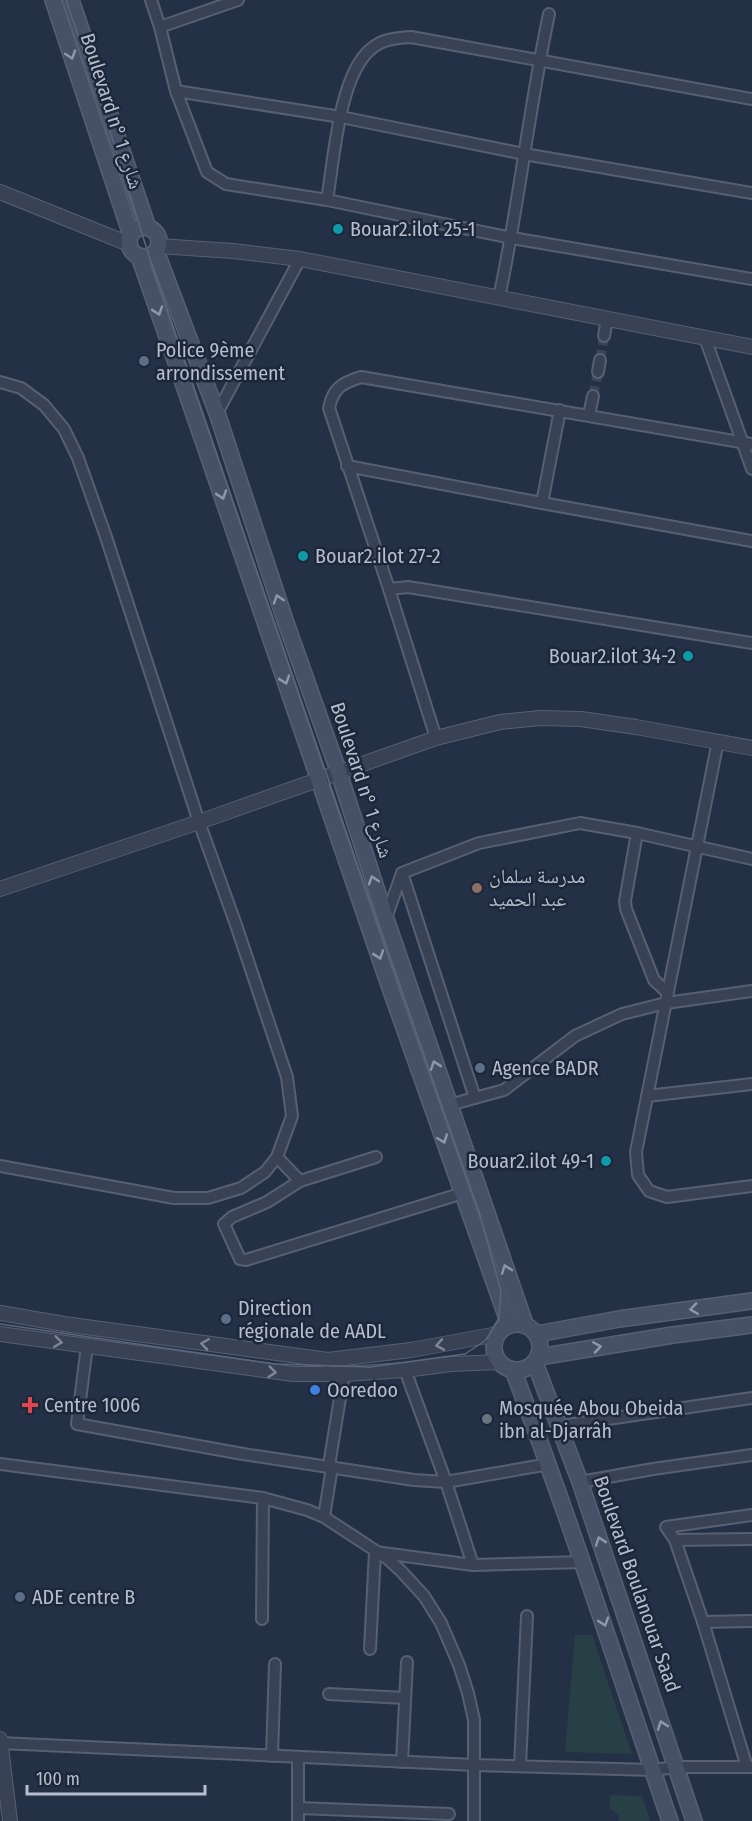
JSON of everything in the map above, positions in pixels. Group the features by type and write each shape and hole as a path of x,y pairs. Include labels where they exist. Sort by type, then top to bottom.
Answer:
{"main road":[{"name":"Boulevard n° شارع 1","path":"53,0 133,245 463,1193 503,1329"},
{"name":"Boulevard n° شارع 1","path":"71,0 148,228"},
{"path":"148,228 158,237 157,248 149,256 133,245 134,231 148,228"},
{"name":"Boulevard n° شارع 1","path":"157,248 217,413 449,1105 531,1329"},
{"path":"670,1821 549,1464 506,1366 494,1348 494,1341 503,1329 518,1323 531,1329 752,1301"},
{"path":"537,1360 673,1335 752,1325"},
{"path":"506,1366 521,1370 528,1368 537,1360 541,1349 531,1329"},
{"name":"Boulevard Boulanouar Saad","path":"537,1360 694,1821"}],"street":[{"path":"151,0 176,91 207,172 226,184 327,200 512,238 752,279"},
{"path":"160,27 238,0"},
{"path":"499,298 512,238 539,60 549,14"},
{"path":"327,200 347,88 356,67 371,48 389,39 411,37 752,99"},
{"path":"176,91 340,117 524,154 752,193"},
{"path":"0,192 133,245"},
{"path":"157,248 233,251 300,259 752,347"},
{"path":"217,413 300,259"},
{"path":"604,336 607,319"},
{"path":"705,338 747,443 752,469"},
{"path":"598,372 600,360"},
{"path":"436,738 329,408 332,394 345,382 361,377 747,443"},
{"path":"0,381 21,388 44,405 64,429 78,458 199,822 287,1077 292,1116 277,1157 265,1172 241,1188 208,1198 174,1198 0,1166"},
{"path":"589,415 593,396"},
{"path":"542,503 560,410"},
{"path":"347,466 752,541"},
{"path":"389,589 408,587 752,643"},
{"path":"0,889 199,822 436,738 501,722 540,718 581,719 752,748"},
{"path":"718,741 636,1152 638,1175 649,1191 667,1197 752,1186"},
{"path":"386,919 402,873 479,843 580,823 637,833 752,859"},
{"path":"637,833 625,901 626,909 654,980 667,998"},
{"path":"402,873 475,1098"},
{"path":"449,1105 504,1089 574,1036 622,1014 667,998 752,991"},
{"path":"647,1096 752,1084"},
{"path":"376,1156 300,1181 267,1202 232,1217 224,1224 240,1259 246,1260 463,1193"},
{"path":"277,1157 300,1181"},
{"path":"0,1314 328,1360 411,1350 503,1329"},
{"path":"0,1334 293,1374 344,1374 451,1364 506,1366"},
{"path":"87,1346 77,1424 243,1454 414,1480 446,1482 549,1464"},
{"path":"405,1370 446,1482 473,1565"},
{"path":"324,1518 331,1473 330,1459 344,1374"},
{"path":"560,1426 752,1398"},
{"path":"580,1482 752,1455"},
{"path":"0,1464 263,1498 307,1510 324,1518 388,1559 424,1596 441,1623 459,1665 474,1720 474,1821"},
{"path":"262,1619 263,1498"},
{"path":"10,1821 0,1742 520,1767 652,1770 676,1767 749,1767 704,1622 675,1540 666,1527 752,1515"},
{"path":"675,1540 752,1539"},
{"path":"375,1552 473,1565 584,1562"},
{"path":"370,1649 375,1552"},
{"path":"520,1767 527,1616"},
{"path":"704,1622 752,1621"},
{"path":"402,1762 407,1662"},
{"path":"272,1756 275,1664"},
{"path":"329,1694 405,1698"},
{"path":"298,1757 298,1821"},
{"path":"299,1808 449,1815"}],"green space":[{"path":"575,1635 592,1635 632,1754 565,1752"},
{"path":"610,1795 642,1796 650,1821 619,1821 619,1815 610,1809"}],"tunnel":[{"path":"600,360 604,336"},
{"path":"593,396 598,372"}],"tram line":[{"path":"0,1324 275,1364 370,1367 465,1354 486,1340 499,1318 501,1291 480,1215 149,256 66,0"}],"place":[{"name":"Bouar2.ilot 25-1","path":"338,229"},
{"name":"Police 9ème arrondissement","path":"144,361"},
{"name":"Bouar2.ilot 27-2","path":"303,556"},
{"name":"Bouar2.ilot 34-2","path":"688,656"},
{"name":"مدرسة سلمان عبد الحميد","path":"477,888"},
{"name":"Agence BADR","path":"480,1068"},
{"name":"Bouar2.ilot 49-1","path":"606,1161"},
{"name":"Direction régionale de AADL","path":"226,1319"},
{"name":"Ooredoo","path":"315,1390"},
{"name":"Centre 1006","path":"30,1405"},
{"name":"Mosquée Abou Obeida ibn al-Djarrâh","path":"487,1419"},
{"name":"ADE centre B","path":"20,1597"}]}
